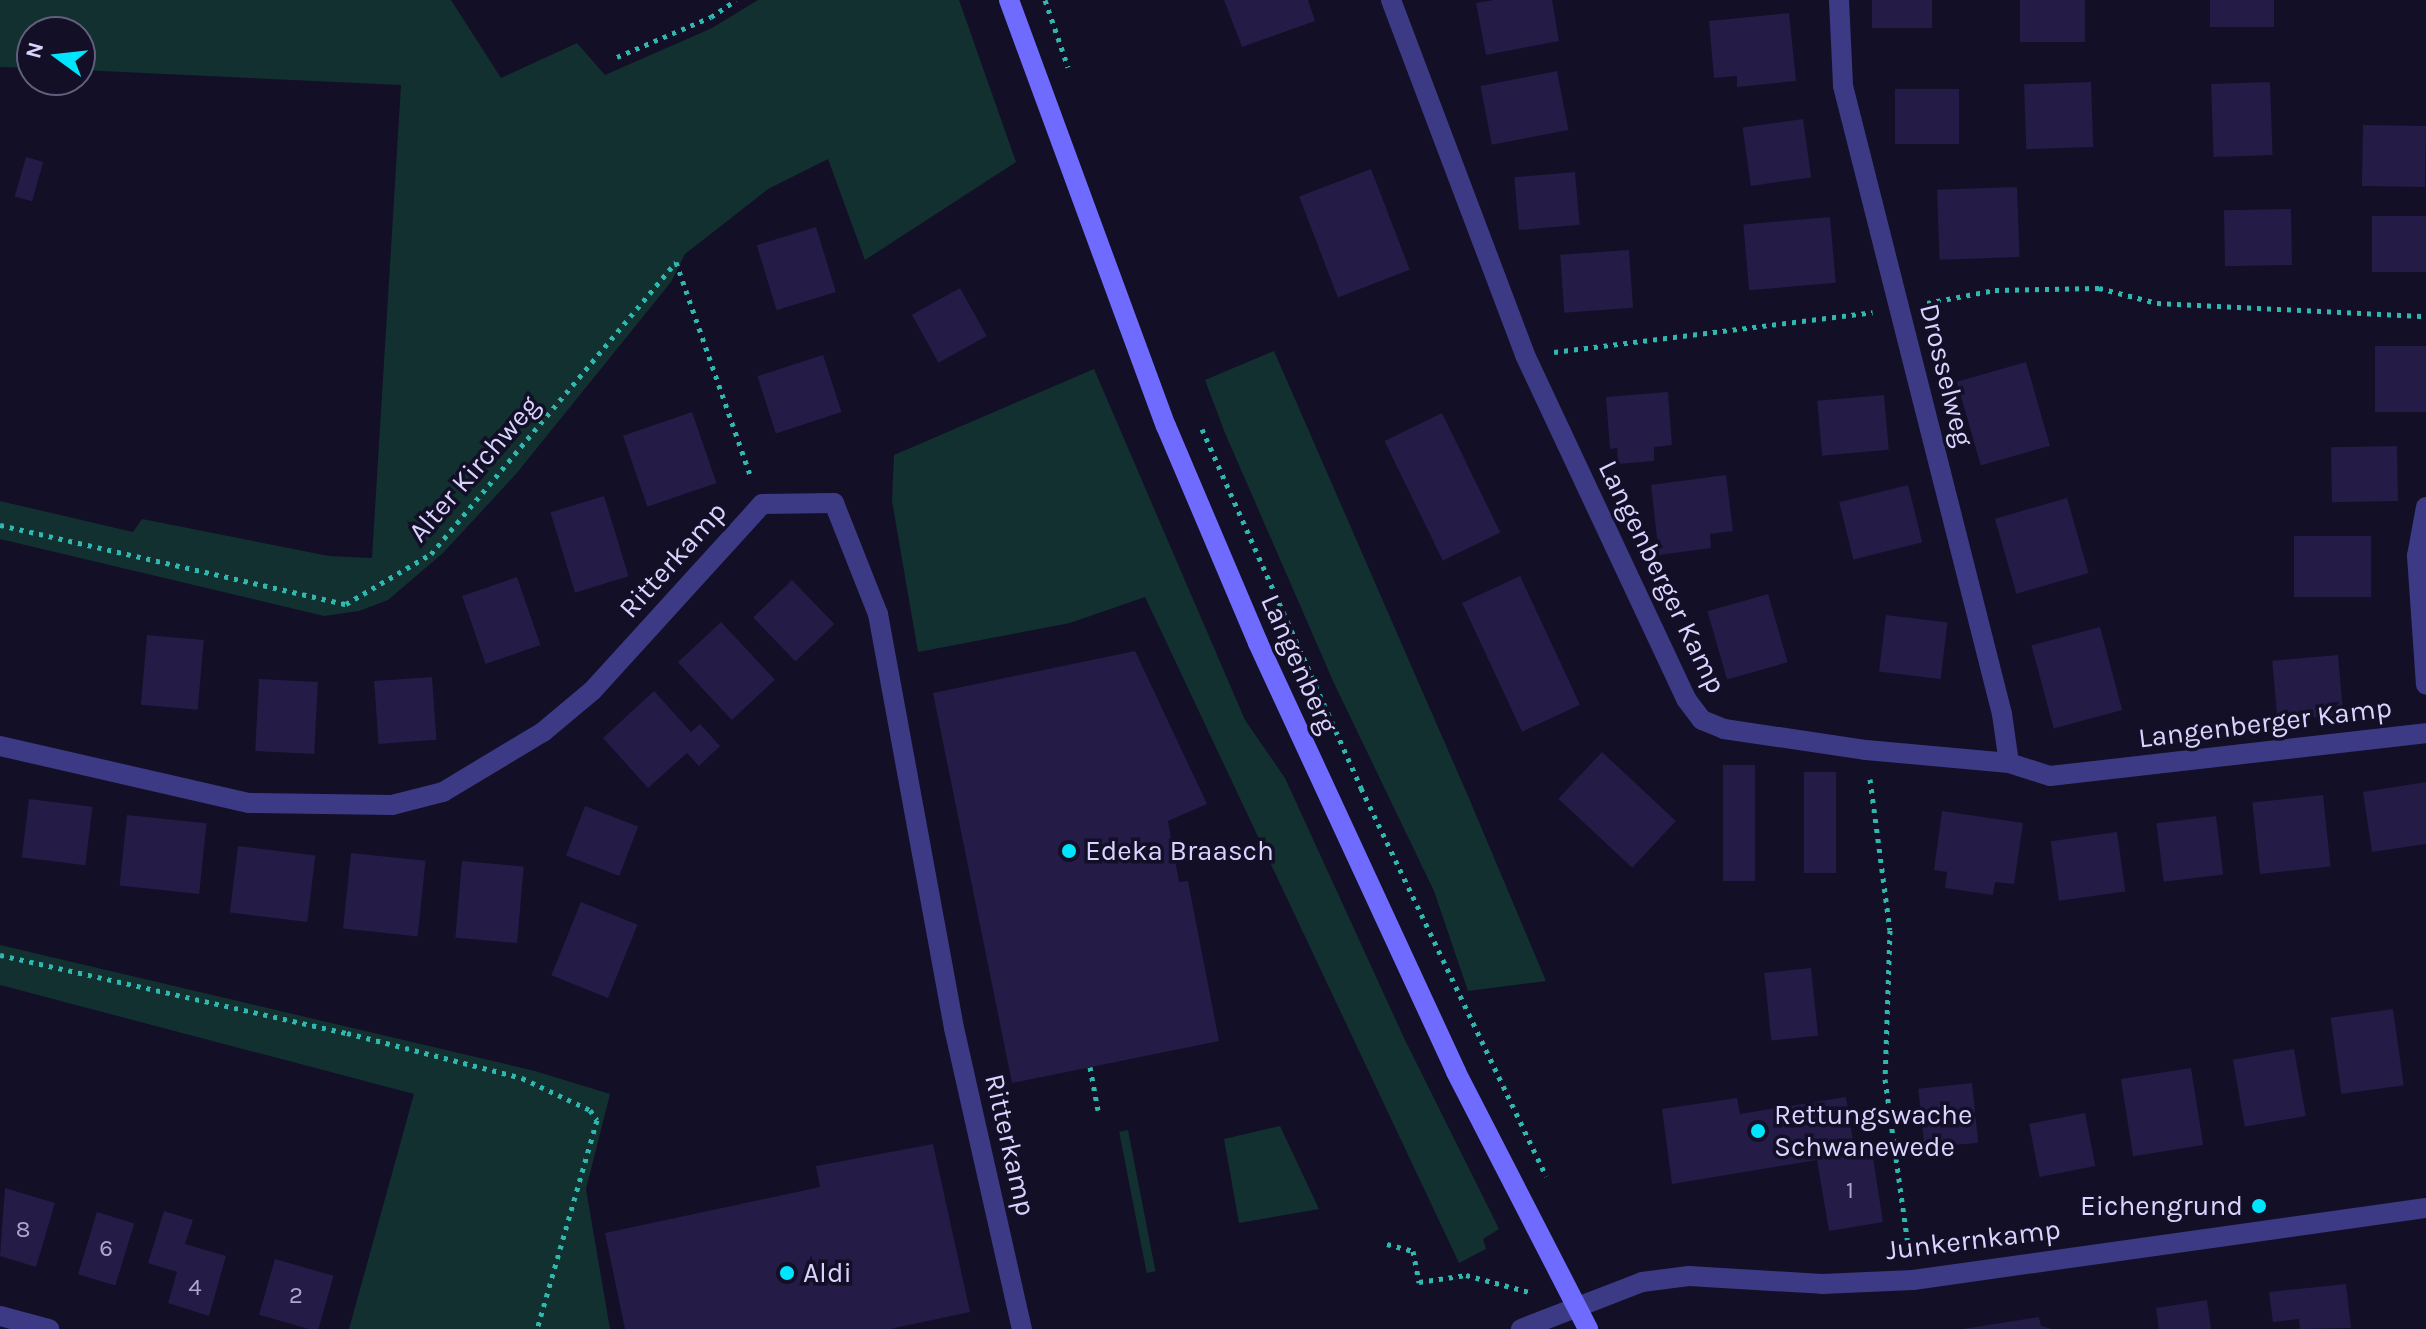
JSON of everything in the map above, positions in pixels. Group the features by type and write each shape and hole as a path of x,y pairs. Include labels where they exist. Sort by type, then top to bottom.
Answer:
{"main road":[{"name":"Langenberg","path":"1009,0 1166,426 1258,643 1456,1072 1588,1329"}],"street":[{"name":"Langenberger Kamp","path":"1391,0 1525,355 1686,699 1702,720 1724,729 1866,750 2009,763 2050,776 2426,733"},
{"name":"Drosselweg","path":"1839,0 1843,86 2002,714 2009,763"},
{"name":"Ritterkamp","path":"0,746 249,803 392,805 443,792 543,732 593,690 762,504 834,503 878,614 954,1028 1022,1329"},
{"path":"2426,507 2417,556 2426,685"},
{"name":"Junkernkamp","path":"1521,1329 1642,1282 1689,1276 1822,1284 1913,1280 2426,1208"},
{"path":"0,1316 49,1329"}],"path":[{"path":"617,57 711,17 736,0"},
{"path":"1045,0 1070,73"},
{"name":"Alter Kirchweg","path":"0,525 346,604 431,554 676,262 762,504"},
{"path":"1525,355 1900,309 1995,290 2099,288 2157,303 2426,316"},
{"path":"1200,422 1361,788 1549,1183"},
{"path":"1866,750 1890,930 1885,1079 1913,1280"},
{"path":"0,955 507,1074 590,1110 597,1120 537,1329"},
{"path":"1090,1067 1098,1110"},
{"path":"1387,1244 1413,1251 1419,1282 1466,1275 1577,1305"}],"green space":[{"path":"0,0 451,0 501,78 577,43 605,75 712,28 758,0 959,0 1016,162 865,260 828,159 768,189 685,254 671,282 516,474 443,553 388,600 359,611 324,616 0,539 0,501 133,532 142,519 329,556 372,558 401,85 96,71 96,16 16,16 16,68 0,67"},
{"path":"1274,351 1546,981 1468,991 1434,891 1333,681 1225,433 1205,380"},
{"path":"1094,369 1245,720 1285,778 1404,1038 1499,1229 1483,1239 1486,1249 1459,1263 1145,597 1070,623 918,652 892,501 894,455"},
{"path":"0,945 535,1071 610,1094 586,1189 610,1329 349,1329 414,1094 0,985"},
{"path":"1280,1126 1319,1209 1239,1223 1224,1139"},
{"path":"1128,1130 1155,1271 1147,1273 1119,1132"}],"building":[{"path":"1224,0 1308,0 1315,21 1242,47"},
{"path":"1552,0 1559,41 1486,55 1476,3"},
{"path":"1872,0 1932,0 1932,28 1872,28"},
{"path":"2020,0 2085,0 2085,42 2020,42"},
{"path":"2210,0 2274,0 2274,27 2210,27"},
{"path":"1789,13 1796,81 1737,87 1737,76 1714,78 1709,21"},
{"path":"1557,71 1568,130 1492,145 1480,86"},
{"path":"2091,82 2093,147 2026,149 2024,84"},
{"path":"2270,82 2273,155 2214,157 2211,84"},
{"path":"1895,89 1959,89 1959,144 1895,144"},
{"path":"1803,119 1811,177 1751,186 1743,127"},
{"path":"2363,125 2426,126 2425,187 2362,186"},
{"path":"26,157 43,162 32,201 15,196"},
{"path":"1371,169 1410,270 1338,297 1299,197"},
{"path":"1575,172 1580,225 1519,230 1514,177"},
{"path":"2017,187 2019,257 1939,260 1937,190"},
{"path":"2291,209 2292,265 2225,266 2224,210"},
{"path":"2372,216 2426,216 2426,272 2372,272"},
{"path":"1830,217 1836,283 1749,290 1743,225"},
{"path":"816,227 836,292 777,310 757,245"},
{"path":"1629,250 1633,308 1564,313 1560,255"},
{"path":"960,288 987,336 939,363 912,315"},
{"path":"2375,346 2426,346 2426,412 2375,412"},
{"path":"823,355 842,412 776,433 757,376"},
{"path":"2026,362 2050,446 1981,465 1957,382"},
{"path":"1668,392 1672,445 1654,447 1654,461 1618,464 1617,448 1610,449 1606,397"},
{"path":"1884,395 1889,450 1822,456 1817,401"},
{"path":"692,412 716,483 647,507 623,436"},
{"path":"1442,413 1500,533 1443,561 1384,441"},
{"path":"2397,446 2398,501 2332,502 2331,447"},
{"path":"1726,475 1733,531 1710,534 1711,548 1659,555 1651,485"},
{"path":"1908,485 1922,542 1853,559 1839,502"},
{"path":"604,496 629,576 575,593 550,512"},
{"path":"2067,498 2088,573 2016,594 1995,519"},
{"path":"2294,536 2371,536 2371,597 2294,597"},
{"path":"1520,576 1580,705 1522,732 1462,603"},
{"path":"517,577 540,645 486,664 462,596"},
{"path":"792,580 834,624 796,661 753,618"},
{"path":"1768,594 1788,662 1727,680 1707,611"},
{"path":"1886,615 1948,623 1941,679 1879,672"},
{"path":"721,622 775,680 732,720 678,662"},
{"path":"2100,627 2122,710 2054,728 2031,645"},
{"path":"147,635 204,640 198,710 141,705"},
{"name":"Edeka Braasch","path":"1135,651 1207,804 1168,821 1179,882 1188,881 1219,1041 1012,1083 933,693"},
{"path":"2338,655 2343,715 2277,721 2272,661"},
{"path":"432,677 436,740 379,744 374,681"},
{"path":"259,679 318,682 314,754 255,751"},
{"path":"654,691 691,732 700,724 720,746 699,766 687,753 648,788 603,738"},
{"path":"1602,752 1676,821 1632,868 1558,799"},
{"path":"1723,765 1755,765 1755,881 1723,881"},
{"path":"1804,772 1836,772 1836,873 1804,873"},
{"path":"2426,782 2426,844 2372,852 2363,792"},
{"path":"2323,795 2331,867 2260,874 2252,802"},
{"path":"29,799 93,807 85,865 22,858"},
{"path":"585,806 638,826 619,876 566,855"},
{"path":"1942,811 2023,823 2014,884 1995,882 1993,895 1945,888 1947,872 1934,870"},
{"path":"127,815 207,823 199,894 120,886"},
{"path":"2216,816 2223,875 2164,882 2156,823"},
{"path":"2117,832 2125,891 2059,901 2051,841"},
{"path":"238,846 315,856 307,922 230,913"},
{"path":"351,853 426,861 418,936 343,929"},
{"path":"462,861 524,866 517,943 455,938"},
{"path":"581,902 638,925 608,998 551,975"},
{"path":"1811,968 1818,1036 1771,1041 1764,973"},
{"path":"2393,1009 2404,1085 2341,1094 2331,1018"},
{"path":"2294,1049 2306,1116 2245,1127 2233,1060"},
{"path":"2191,1068 2203,1145 2133,1156 2121,1079"},
{"path":"1972,1083 1978,1143 1925,1148 1918,1089"},
{"name":"Rettungswache Schwanewede","path":"1846,1097 1854,1147 1871,1145 1883,1222 1829,1231 1817,1160 1672,1184 1662,1109 1737,1098 1740,1114"},
{"path":"2085,1113 2095,1166 2039,1177 2029,1124"},
{"name":"Aldi","path":"933,1144 970,1312 890,1329 625,1329 605,1233 820,1187 816,1166"},
{"path":"5,1188 55,1203 36,1267 0,1256"},
{"path":"164,1211 193,1220 185,1244 226,1256 209,1316 168,1303 177,1272 148,1263"},
{"path":"97,1212 134,1223 115,1286 78,1274"},
{"path":"275,1259 334,1276 318,1329 259,1315"},
{"path":"2346,1284 2351,1328 2300,1329 2299,1319 2273,1322 2269,1292"},
{"path":"2207,1300 2211,1329 2159,1329 2156,1308"},
{"path":"2039,1317 2041,1326 2052,1329 1963,1329"}],"place":[{"name":"Edeka Braasch","path":"1069,851"},
{"name":"Rettungswache Schwanewede","path":"1758,1131"},
{"name":"Eichengrund","path":"2259,1206"},
{"name":"Aldi","path":"787,1273"}]}
